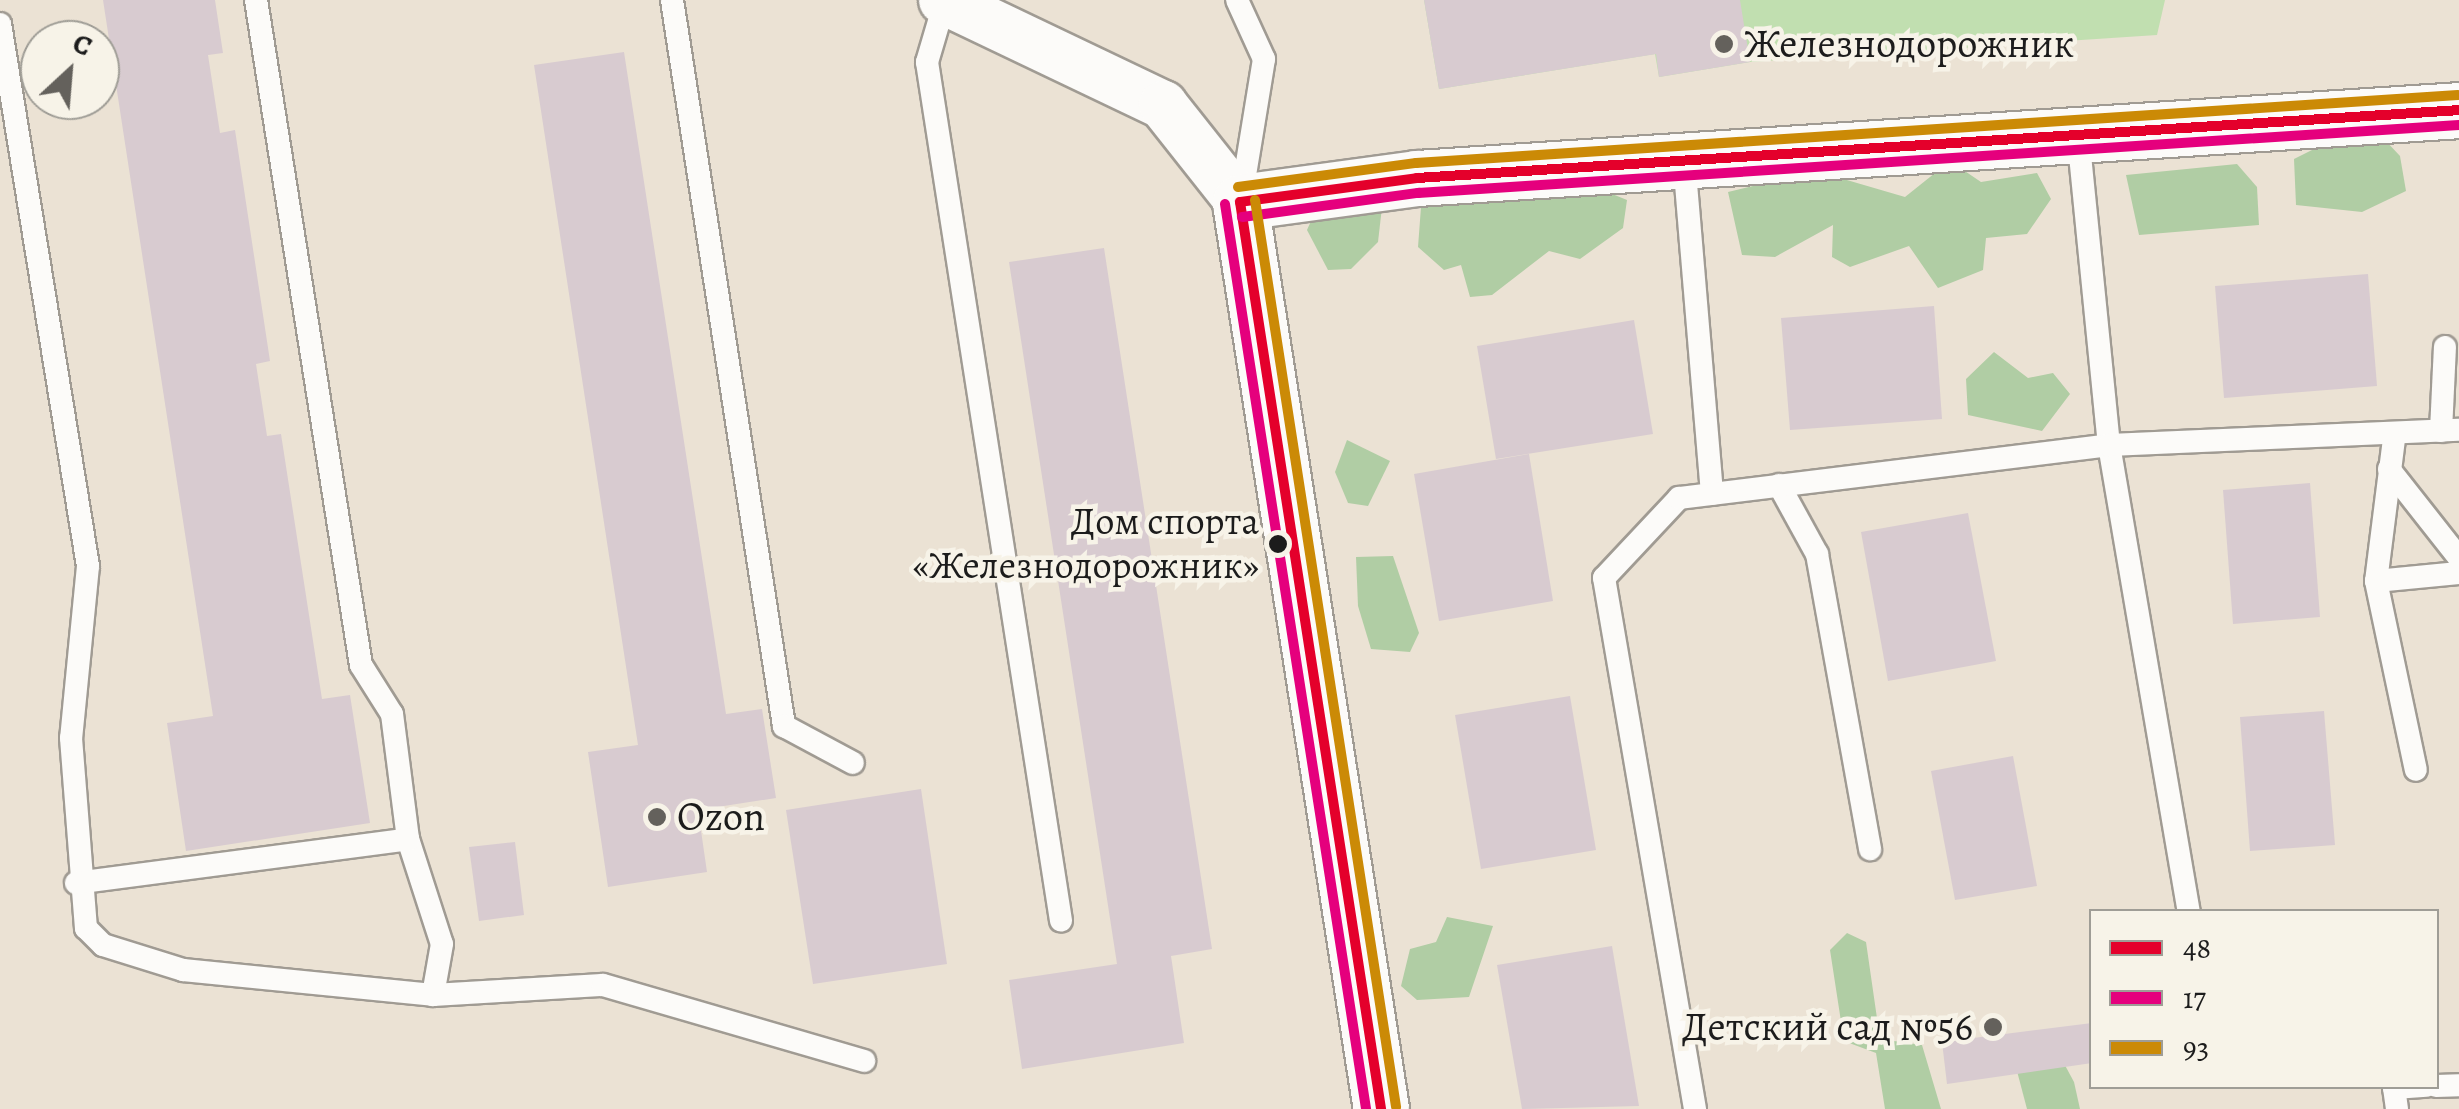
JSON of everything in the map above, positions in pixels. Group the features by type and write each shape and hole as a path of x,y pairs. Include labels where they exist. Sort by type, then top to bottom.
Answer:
{"street":[{"path":"944,0 1163,106 1240,202 1381,1109"},
{"path":"1240,202 1417,178 2459,110"}],"lane":[{"path":"256,0 362,664 392,714 408,839 442,944 433,995"},
{"path":"672,0 784,726 854,763"},
{"path":"944,0 927,62 1061,921"},
{"path":"1238,0 1264,59 1240,202"},
{"path":"0,24 88,566 71,738 76,884 86,928 103,945 183,970 433,995 603,985 864,1061"},
{"path":"2078,135 2109,445 2188,909"},
{"path":"1684,160 1712,494"},
{"path":"1695,1109 1604,578 1679,498 2109,445 2394,439 2450,430 2445,348"},
{"path":"2394,439 2376,581 2416,770"},
{"path":"2389,469 2459,558"},
{"path":"1779,485 1817,554 1870,849"},
{"path":"2376,581 2459,574"},
{"path":"76,884 408,839"}],"green space":[{"name":"Железнодорожник","path":"1424,0 2165,0 2157,35 1750,62 1659,77 1655,54 1439,89"},
{"path":"2368,122 2400,156 2406,191 2362,212 2296,205 2294,159"},
{"path":"1950,161 1981,182 2037,173 2051,199 2027,234 1986,238 1983,270 1938,288 1909,246 1850,267 1832,257 1833,225 1775,257 1742,255 1728,192 1816,171 1905,197"},
{"path":"2237,164 2257,187 2259,225 2139,235 2126,175"},
{"path":"1595,187 1627,200 1623,228 1580,259 1549,251 1492,295 1470,297 1461,265 1444,270 1418,247 1421,207"},
{"path":"1324,192 1382,207 1378,242 1351,269 1328,270 1307,230"},
{"path":"1994,352 2028,378 2053,373 2070,394 2042,431 1968,415 1966,379"},
{"path":"1347,440 1390,461 1368,506 1348,503 1335,472"},
{"path":"1393,556 1419,633 1410,652 1371,649 1358,606 1356,557"},
{"path":"1447,917 1493,926 1469,997 1417,1000 1401,986 1410,949 1436,942"},
{"path":"1847,933 1866,942 1880,1039 1922,1045 1941,1109 1885,1109 1876,1053 1844,1041 1830,950"},
{"path":"2046,1030 2074,1082 2080,1109 2027,1109 2008,1037"}],"building":[{"path":"103,0 215,0 223,53 208,55 220,133 235,130 270,361 256,364 267,436 281,434 322,699 350,695 370,823 186,851 167,723 213,716 120,111 120,20 106,20"},
{"path":"1424,0 1740,0 1750,62 1659,77 1656,54 1439,89"},
{"path":"624,52 726,714 762,709 776,798 698,810 707,872 608,887 588,752 638,745 534,65"},
{"path":"1104,248 1212,949 1171,956 1184,1043 1022,1069 1009,980 1117,964 1009,262"},
{"path":"2368,274 2377,386 2224,398 2215,286"},
{"path":"1934,306 1942,419 1790,430 1781,318"},
{"path":"1634,320 1653,434 1496,459 1477,346"},
{"path":"1529,454 1553,601 1439,621 1414,474"},
{"path":"2310,483 2320,617 2233,624 2223,490"},
{"path":"1968,513 1996,661 1888,681 1861,532"},
{"path":"1570,696 1596,850 1481,869 1455,715"},
{"path":"2324,711 2335,845 2250,851 2240,717"},
{"path":"2013,756 2037,886 1955,900 1931,771"},
{"path":"921,789 947,964 813,984 786,810"},
{"path":"515,842 524,915 479,921 469,847"},
{"path":"1612,946 1639,1106 1522,1109 1497,965"},
{"path":"2089,1023 2089,1063 1947,1084 1942,1042"}],"transit line":[{"name":"93","path":"1238,187 1416,163 2458,95"},
{"name":"48","path":"1240,202 1417,178 2459,110"},
{"name":"17","path":"1242,217 1418,193 2459,125"},
{"name":"93","path":"1255,200 1396,1107"},
{"name":"48","path":"1240,202 1381,1109"},
{"name":"17","path":"1225,204 1366,1109"}],"place":[{"name":"Железнодорожник","path":"1724,44"},
{"name":"Дом спорта «Железнодорожник»","path":"1278,544"},
{"name":"Ozon","path":"657,817"},
{"name":"Детский сад №56","path":"1993,1027"}]}
